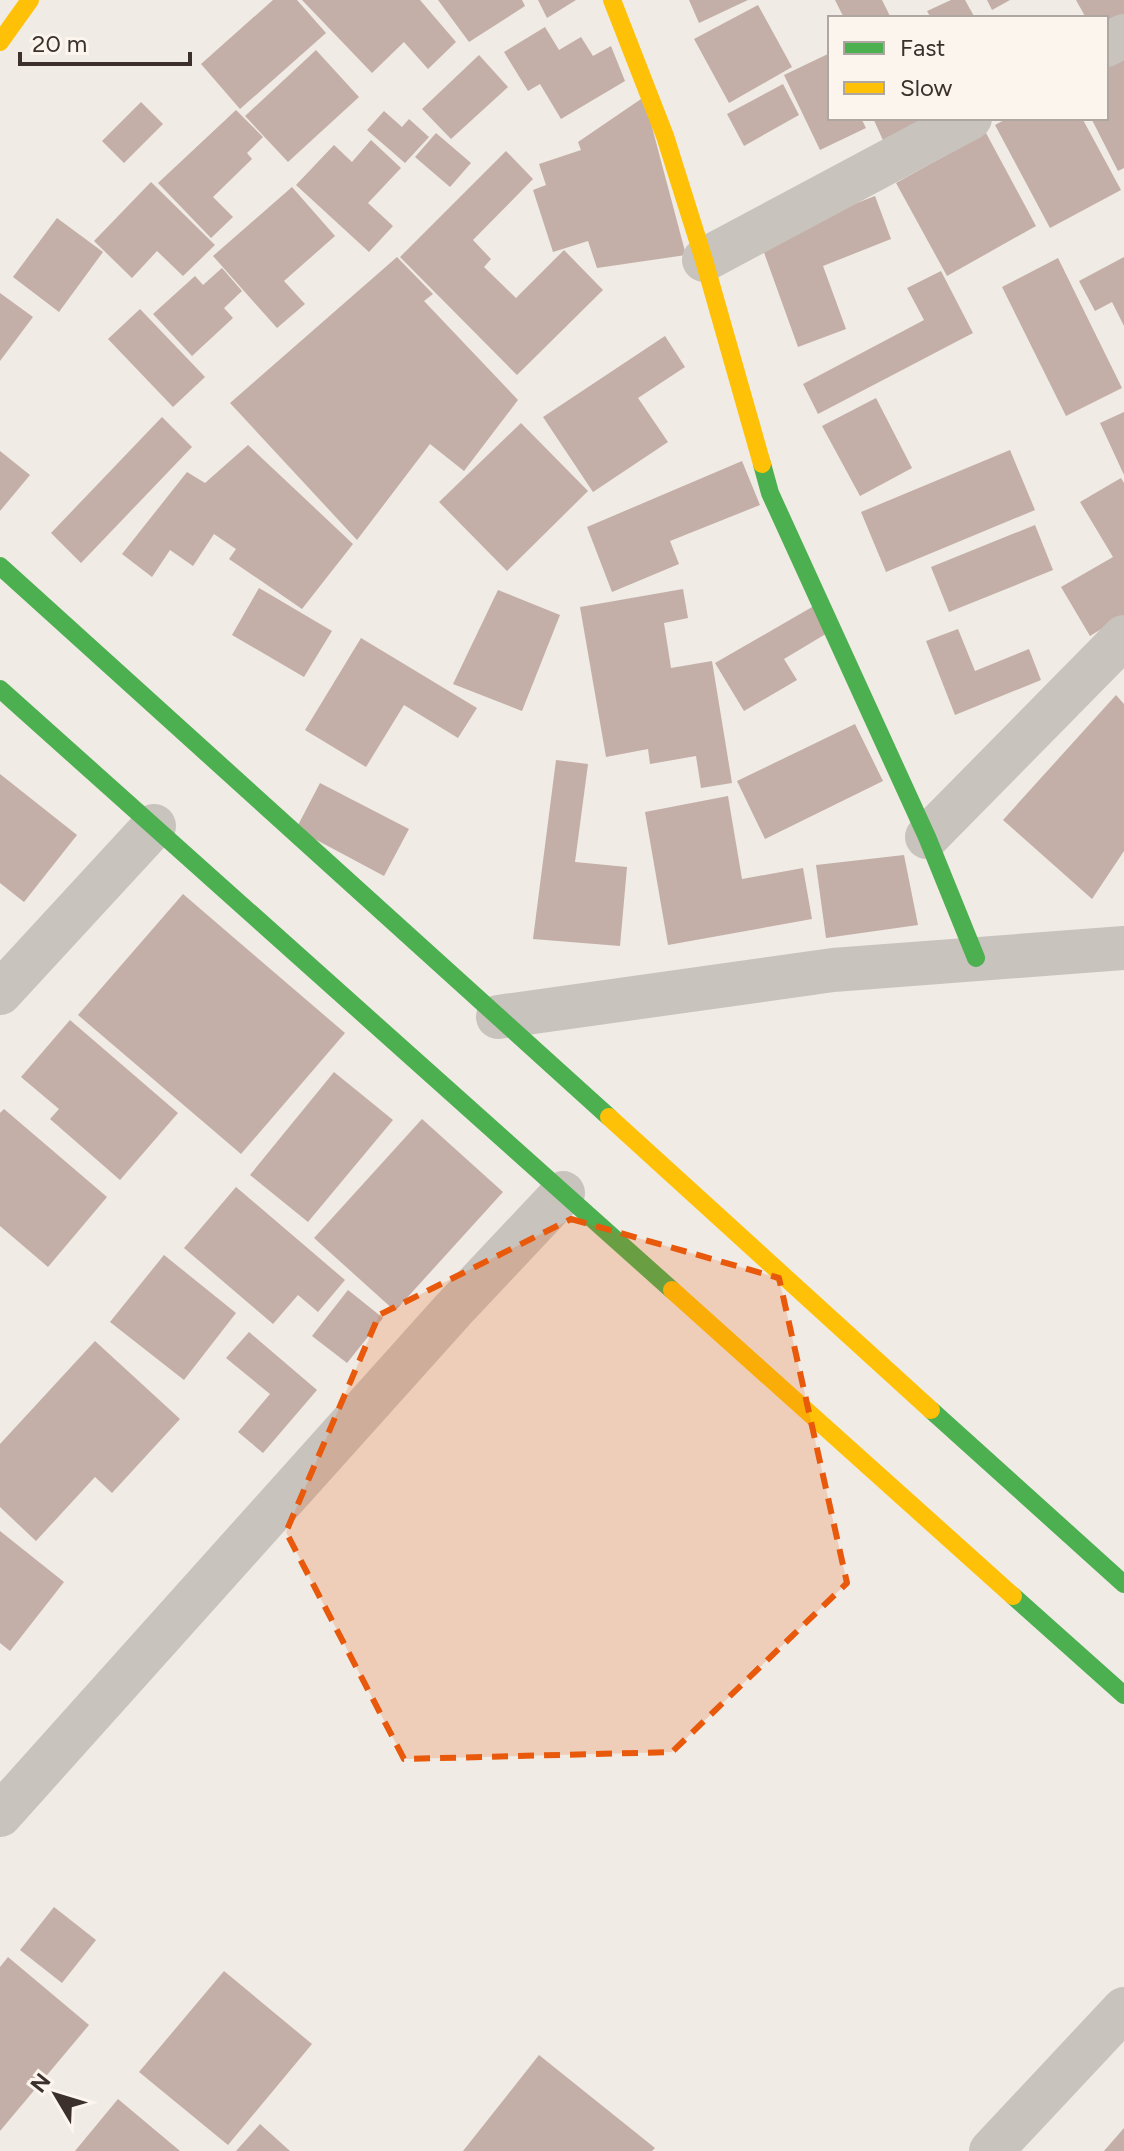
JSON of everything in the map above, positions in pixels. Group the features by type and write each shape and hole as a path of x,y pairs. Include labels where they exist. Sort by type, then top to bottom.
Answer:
{"main road":[{"path":"612,0 665,136 704,260 770,493 927,837 976,958"},
{"path":"0,566 1124,1584"},
{"path":"0,689 1124,1695"}],"street":[{"path":"704,260 966,120"},
{"path":"927,837 1124,637"},
{"path":"0,993 154,826"},
{"path":"498,1017 833,970 1124,948"},
{"path":"0,1815 453,1310 563,1193"},
{"path":"991,2151 1124,2009"}],"highlighted area":[{"path":"571,1219 779,1278 847,1583 672,1752 404,1759 286,1532 379,1315"}],"building":[{"path":"273,0 297,0 326,33 240,109 201,64"},
{"path":"302,0 420,0 456,42 428,69 404,42 372,73"},
{"path":"438,0 522,0 525,6 469,42"},
{"path":"538,0 576,0 547,18"},
{"path":"689,0 748,0 699,23"},
{"path":"835,0 882,0 890,16 843,16"},
{"path":"951,0 965,0 974,16 930,16 927,11"},
{"path":"987,0 1010,0 992,10"},
{"path":"1076,0 1124,0 1124,17 1108,25 1108,16 1085,16"},
{"path":"758,5 792,67 729,103 694,39"},
{"path":"545,27 559,50 581,37 593,56 611,46 625,81 561,119 540,84 528,91 504,52"},
{"path":"316,50 359,97 288,162 245,116"},
{"path":"828,54 828,120 862,120 866,128 820,150 784,75"},
{"path":"479,55 508,87 451,139 422,109"},
{"path":"1124,56 1124,168 1118,171 1092,120 1108,120 1108,64"},
{"path":"783,84 799,115 744,146 727,114"},
{"path":"644,97 686,255 597,268 588,241 553,252 533,190 546,185 539,164 581,150 578,142"},
{"path":"141,102 163,124 124,163 102,141"},
{"path":"236,110 263,137 247,153 252,159 213,197 233,217 211,238 158,183"},
{"path":"384,111 402,127 409,119 429,137 405,163 367,130"},
{"path":"874,120 920,120 924,130 886,147"},
{"path":"1004,120 1083,120 1121,190 1050,228 995,125"},
{"path":"436,133 471,163 450,187 415,157"},
{"path":"986,133 1036,226 947,276 896,183"},
{"path":"371,140 401,168 368,203 393,226 369,252 296,185 334,145 352,162"},
{"path":"506,151 533,179 473,240 491,259 484,267 516,298 564,250 603,290 517,375 400,257"},
{"path":"151,182 215,245 183,276 157,251 132,278 94,241"},
{"path":"292,187 335,236 284,281 305,304 277,328 213,256"},
{"path":"875,196 891,239 823,266 846,329 798,347 762,247 798,226"},
{"path":"57,218 103,252 59,312 13,277"},
{"path":"397,257 433,294 424,301 518,400 464,471 430,444 357,540 230,403"},
{"path":"1124,257 1124,326 1112,302 1095,311 1079,281"},
{"path":"1058,258 1122,388 1066,416 1002,287"},
{"path":"222,268 242,291 224,308 233,318 192,356 153,314 195,276 203,285"},
{"path":"941,271 973,333 818,414 803,384 924,320 907,288"},
{"path":"0,293 33,317 0,361"},
{"path":"140,309 205,377 173,407 108,339"},
{"path":"665,336 685,367 638,398 668,442 593,492 543,417"},
{"path":"876,398 912,468 860,496 822,426"},
{"path":"1124,412 1124,475 1100,423"},
{"path":"162,417 192,447 81,563 51,533"},
{"path":"521,423 588,491 507,571 439,502"},
{"path":"248,445 353,544 302,609 229,559 236,549 214,534 193,566 170,550 152,577 122,554 187,472 205,483"},
{"path":"1010,450 1035,510 886,572 861,512"},
{"path":"0,451 30,475 0,511"},
{"path":"742,461 760,505 670,541 679,564 612,592 587,527"},
{"path":"1121,478 1124,483 1124,615 1090,636 1061,587 1113,557 1080,502"},
{"path":"1035,525 1053,570 949,612 931,567"},
{"path":"259,588 332,631 304,677 232,635"},
{"path":"683,589 688,618 664,623 671,668 712,661 732,783 701,788 696,756 650,764 648,749 606,757 580,607"},
{"path":"498,590 560,615 522,711 453,684"},
{"path":"819,603 834,629 784,659 797,680 744,711 715,663"},
{"path":"958,629 975,671 1029,649 1041,680 955,715 926,641"},
{"path":"361,638 477,708 458,738 404,705 366,767 305,730"},
{"path":"1116,695 1124,704 1124,851 1092,899 1003,820"},
{"path":"855,724 883,781 765,839 737,781"},
{"path":"556,760 588,764 575,862 627,867 620,946 533,939"},
{"path":"0,774 77,835 24,902 0,883"},
{"path":"320,783 409,829 384,876 296,829"},
{"path":"728,796 742,879 803,868 812,919 668,945 645,812"},
{"path":"904,855 918,925 826,938 816,865"},
{"path":"183,894 345,1033 241,1154 78,1015"},
{"path":"70,1020 178,1113 120,1180 50,1119 59,1109 21,1077"},
{"path":"334,1072 393,1120 308,1222 250,1175"},
{"path":"4,1109 107,1197 48,1267 0,1226 0,1113"},
{"path":"422,1119 503,1192 395,1311 314,1238"},
{"path":"236,1187 345,1280 318,1312 298,1295 273,1324 184,1248"},
{"path":"164,1255 236,1313 184,1380 110,1322"},
{"path":"348,1290 383,1318 347,1363 312,1336"},
{"path":"249,1332 317,1390 263,1453 238,1432 270,1394 226,1358"},
{"path":"95,1341 180,1419 112,1493 95,1477 36,1541 0,1507 0,1444"},
{"path":"0,1531 64,1582 10,1651 0,1643"},
{"path":"54,1907 96,1940 62,1983 20,1950"},
{"path":"8,1957 89,2025 0,2131 0,1967"},
{"path":"224,1971 312,2044 228,2145 139,2072"},
{"path":"539,2055 655,2148 652,2151 463,2151"},
{"path":"118,2099 180,2151 75,2151"},
{"path":"260,2124 290,2151 236,2151"},
{"path":"1124,2128 1124,2151 1104,2151"}],"traffic: fast":[{"path":"762,464 770,493 927,837 976,958"},
{"path":"0,566 609,1117"},
{"path":"0,689 672,1290"},
{"path":"931,1410 1124,1584"},
{"path":"1013,1596 1124,1695"}],"traffic: slow":[{"path":"0,42 30,0"},
{"path":"612,0 665,136 762,464"},
{"path":"609,1117 931,1410"},
{"path":"672,1290 1013,1596"}]}
